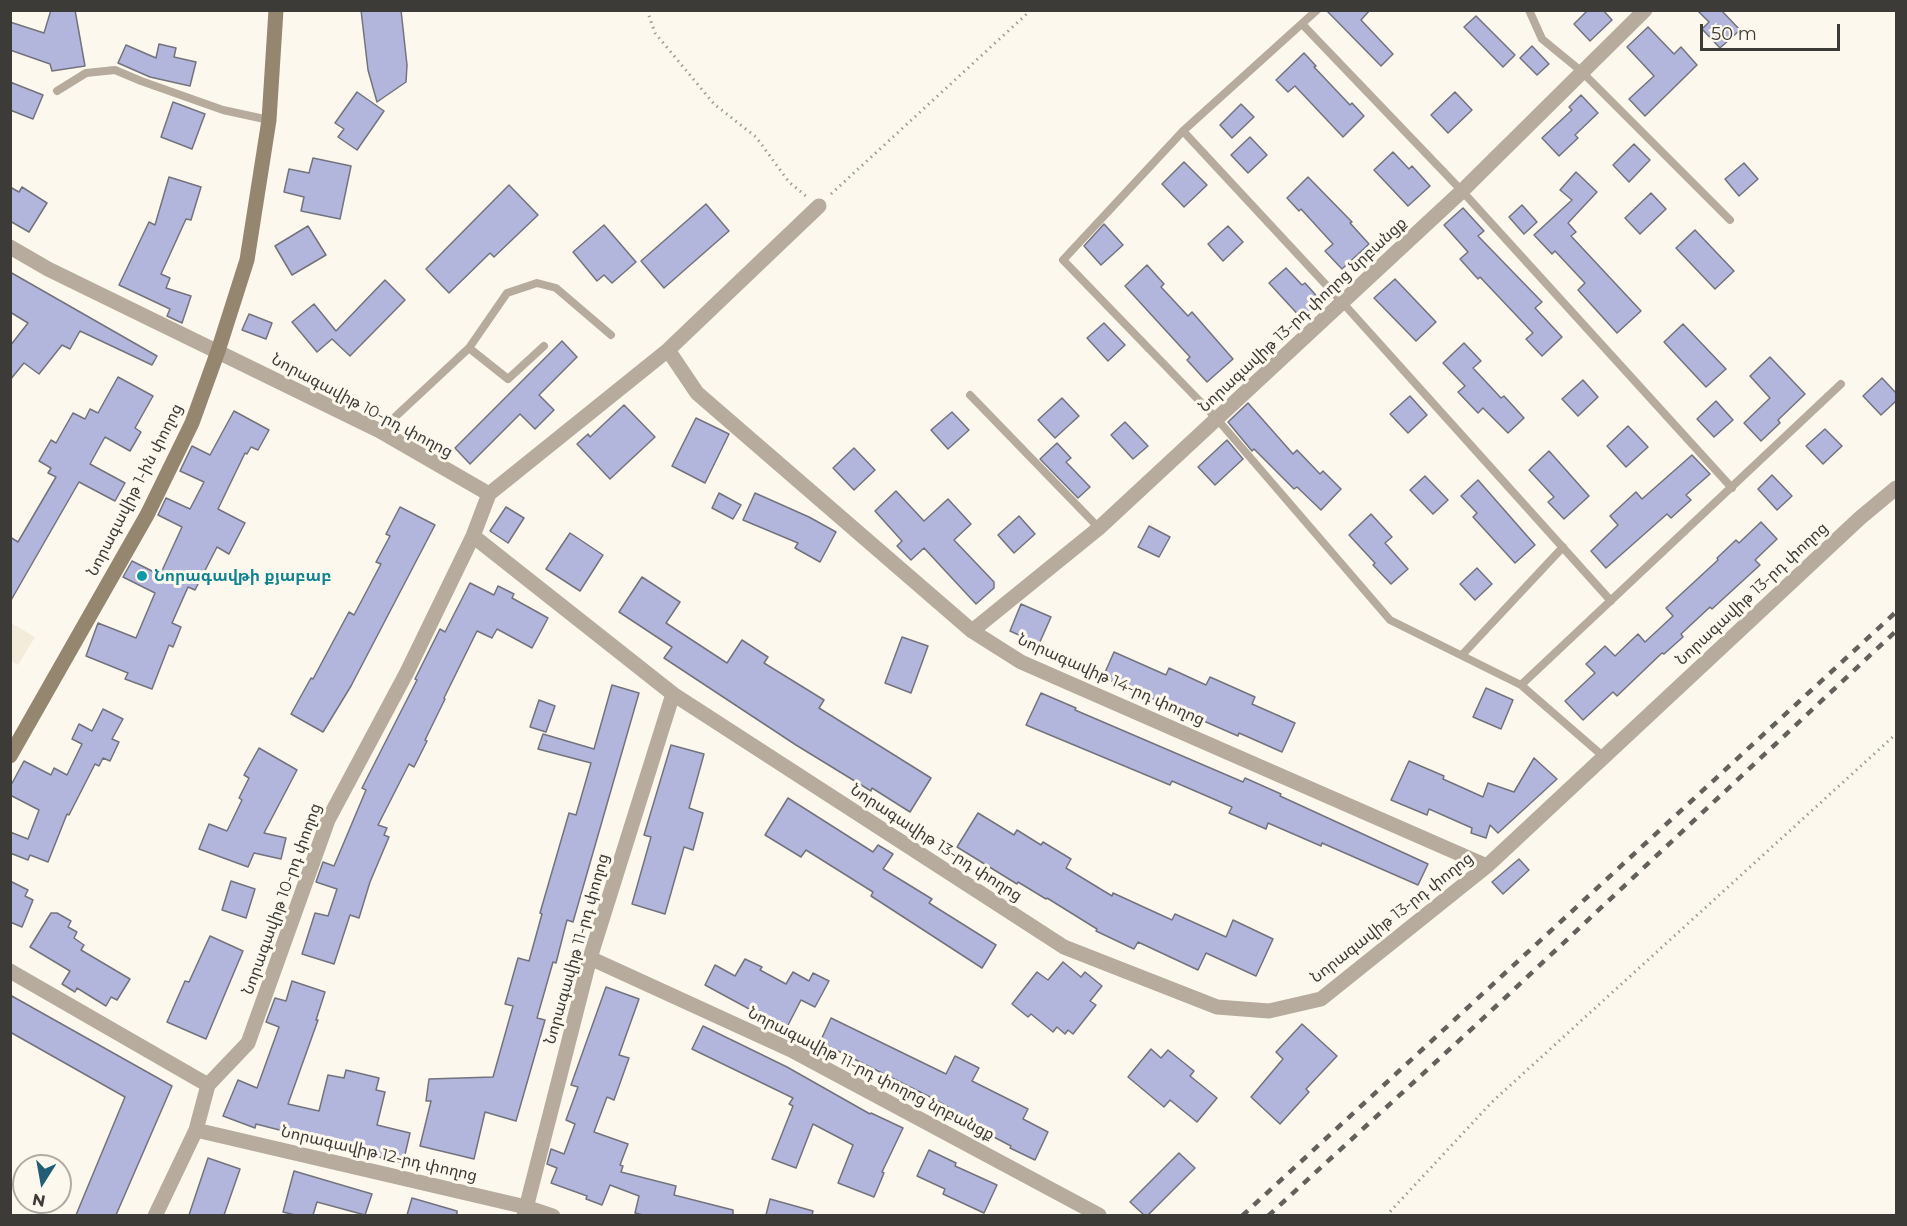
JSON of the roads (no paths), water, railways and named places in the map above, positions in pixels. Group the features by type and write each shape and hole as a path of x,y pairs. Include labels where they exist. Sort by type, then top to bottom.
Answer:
{"main road":[{"name":"Նորագավիթ 1-ին փողոց","path":"10,756 147,515 192,423 218,351 247,260 269,120 276,10"}],"street":[{"name":"Նորագավիթ 13-րդ փողոց նրբանցք","path":"972,631 1099,528 1462,191 1645,10"},
{"path":"489,494 668,350 819,206"},
{"name":"Նորագավիթ 10-րդ փողոց","path":"10,246 48,268 380,431 489,494 473,536 407,672 328,820 248,1043 208,1085 196,1130 155,1215"},
{"name":"Նորագավիթ 14-րդ փողոց","path":"668,350 697,393 972,631 1021,662 1487,866"},
{"name":"Նորագավիթ 13-րդ փողոց","path":"473,536 673,694 1064,947 1217,1007 1269,1011 1321,999 1487,866 1860,518 1896,488"},
{"name":"Նորագավիթ 11-րդ փողոց","path":"525,1211 590,958 673,694"},
{"name":"Նորագավիթ 11-րդ փողոց նրբանցք","path":"590,958 791,1050 1099,1215"},
{"path":"10,971 208,1085"},
{"name":"Նորագավիթ 12-րդ փողոց","path":"196,1130 525,1211 553,1215"}],"lane":[{"path":"1317,10 1183,131 1063,260 1217,419 1390,620 1521,685 1604,757"},
{"path":"1530,10 1542,39 1581,71 1730,220"},
{"path":"1302,24 1462,191 1732,488"},
{"path":"57,91 86,73 115,70 223,110 269,120"},
{"path":"1183,131 1611,601"},
{"path":"380,431 469,348 507,293 537,283 556,288 611,335"},
{"path":"469,348 508,379 544,346"},
{"path":"1521,685 1841,384"},
{"path":"970,395 1099,528"},
{"path":"1462,655 1563,547"}],"railway":[{"path":"1242,1216 1896,612"},
{"path":"1268,1216 1476,1025 1896,631"}],"place":[{"name":"Նորագավթի քյաբաբ","path":"142,576"}]}
